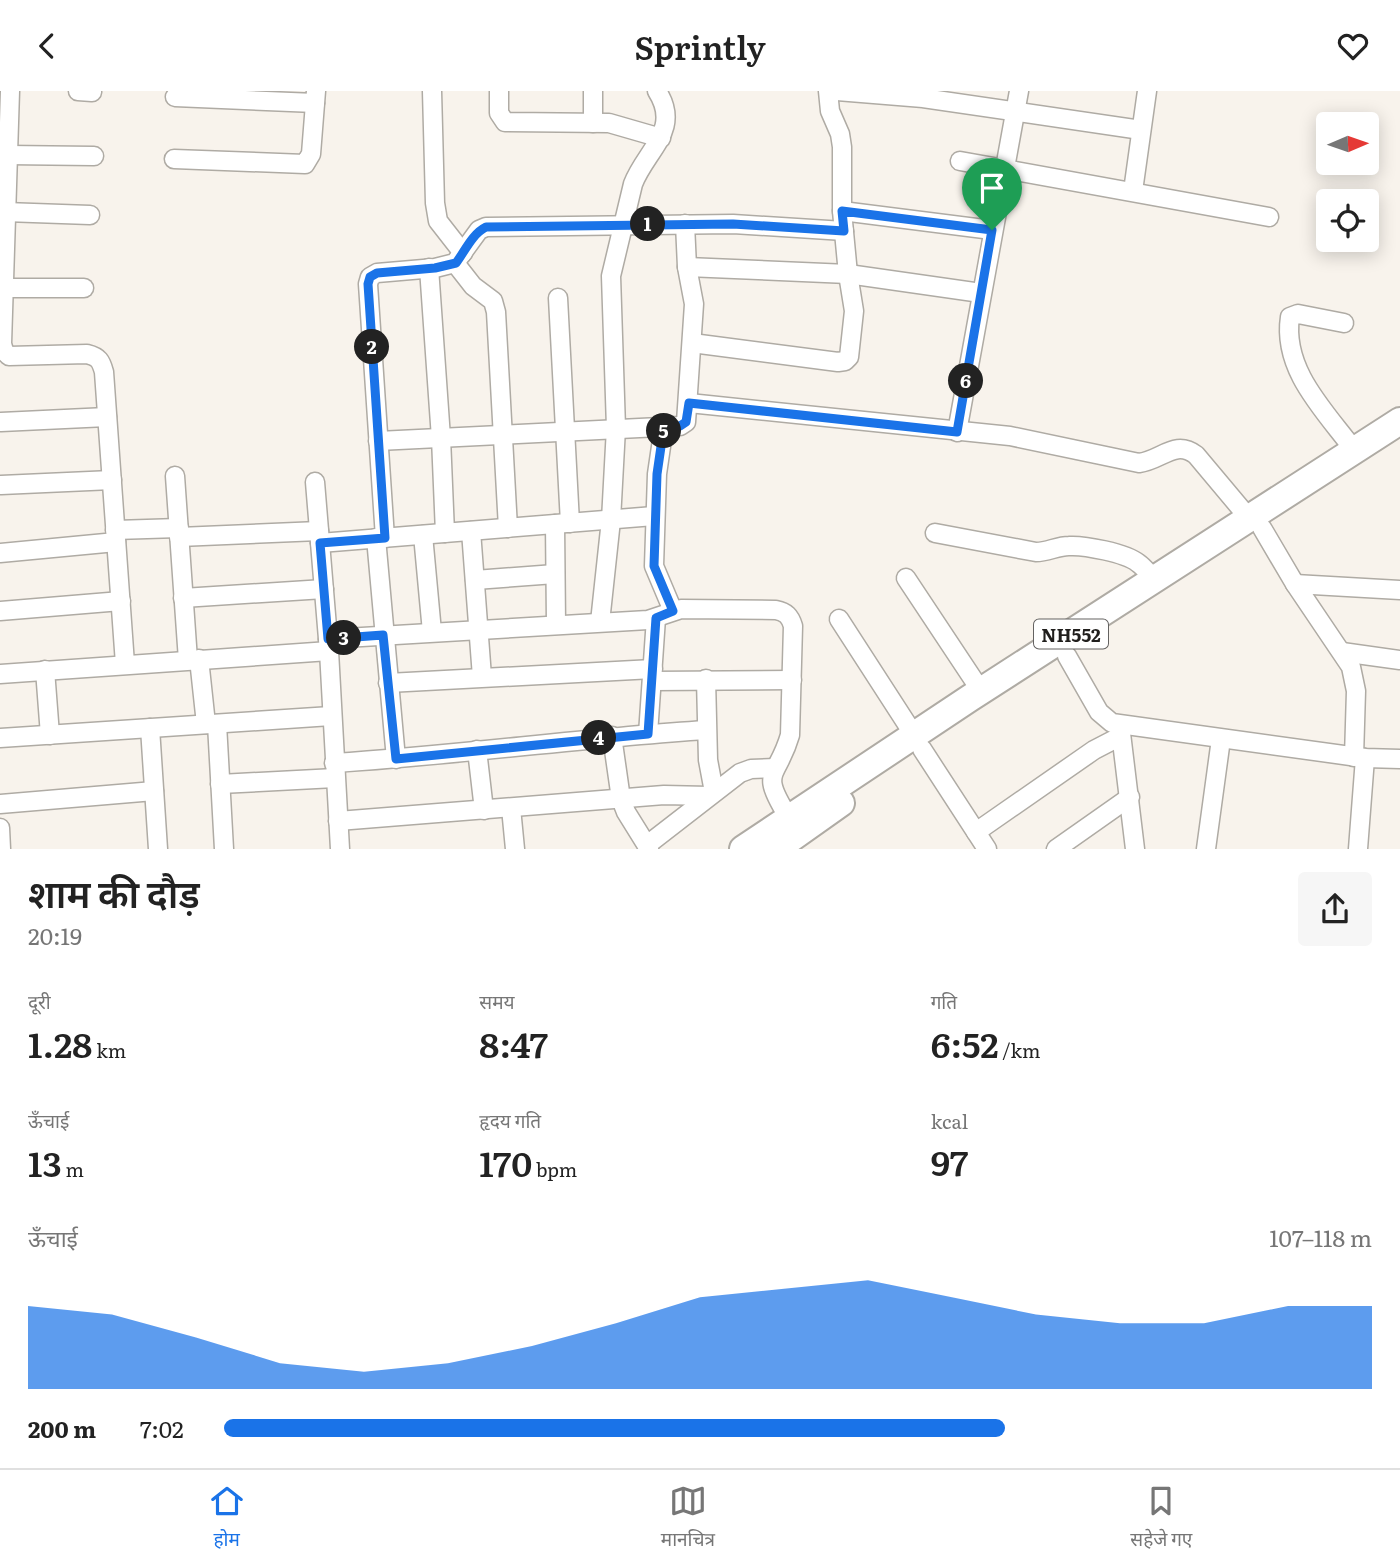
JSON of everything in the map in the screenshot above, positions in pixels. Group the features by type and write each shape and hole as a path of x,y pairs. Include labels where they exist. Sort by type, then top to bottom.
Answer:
{"highway":[{"name":"NH552","path":"743,849 789,818 1067,656 1354,450 1400,421"},
{"name":"NH552","path":"776,849 981,691 1154,579 1400,440"}],"street":[{"path":"78,91 92,92"},
{"path":"432,91 435,203 438,221 459,258 463,276 492,301 496,312 508,528"},
{"path":"499,91 499,113 505,122 616,124 661,138"},
{"path":"593,91 593,123"},
{"path":"600,622 611,520 616,428 611,276 632,184 666,126 666,114 657,91"},
{"path":"692,344 845,361 849,357 854,311 842,211 842,147 840,134 830,111 828,91"},
{"path":"837,91 923,99 1141,130"},
{"path":"957,432 1019,91"},
{"path":"1133,191 1147,91"},
{"path":"174,159 305,164 310,160 311,154 315,97 176,97"},
{"path":"6,100 2,344 9,356 87,354 96,356 102,362 125,664"},
{"path":"5,163 94,156"},
{"path":"960,161 1269,217"},
{"path":"842,211 992,230"},
{"path":"3,222 90,215"},
{"path":"378,441 680,426 686,422 694,304 687,267 685,224"},
{"path":"396,759 383,635 378,441 368,284 370,277 377,273 429,268 459,258 479,230 486,227 733,224 844,231"},
{"path":"687,267 848,274 981,293"},
{"path":"429,268 445,533"},
{"path":"2,288 84,288"},
{"path":"556,624 555,574 562,523 564,431 558,298"},
{"path":"1344,323 1298,314 1290,317 1289,324 1295,364 1303,382 1354,450"},
{"path":"689,403 1010,436 1139,463 1181,448 1188,449 1255,523 1351,667 1356,691 1359,758 1358,849"},
{"path":"1,422 107,418"},
{"path":"664,426 657,474 654,566 673,611"},
{"path":"175,476 183,598 193,660 212,724 220,784 224,849"},
{"path":"1,485 112,480"},
{"path":"316,482 340,849"},
{"path":"0,552 116,536 179,533 381,538 654,516"},
{"path":"471,531 482,677"},
{"path":"935,533 1036,552 1070,546 1112,553 1129,557 1139,563 1154,579"},
{"path":"423,534 432,632"},
{"path":"475,580 555,574"},
{"path":"906,578 981,691"},
{"path":"1295,584 1400,590"},
{"path":"183,598 324,589"},
{"path":"0,611 121,601"},
{"path":"0,674 193,660 328,645 383,635 656,618 673,611 695,608 776,610 785,612 793,626 790,734 771,779 772,788 789,818"},
{"path":"648,734 656,618"},
{"path":"839,619 987,849"},
{"path":"1342,652 1400,660"},
{"path":"1067,656 1099,712 1121,731 1222,739 1359,758 1400,759"},
{"path":"45,670 50,735"},
{"path":"388,683 482,677 653,675 792,680"},
{"path":"706,679 706,730 712,794"},
{"path":"0,739 331,716"},
{"path":"150,728 158,849"},
{"path":"220,784 335,770 396,759 612,736 706,730"},
{"path":"1121,731 1135,849"},
{"path":"976,832 1121,731"},
{"path":"612,736 621,799 648,847 740,773 751,769 775,768"},
{"path":"1206,849 1222,739"},
{"path":"477,750 484,810"},
{"path":"0,804 154,791"},
{"path":"338,821 664,795 712,794"},
{"path":"1056,849 1130,797"},
{"path":"511,808 515,849"},
{"path":"0,828 1,849"}],"route":[{"path":"842,211 992,230 957,432 689,403 686,422 680,426 664,426 654,516 654,566 673,611 656,618 648,734 396,759 383,635 328,639 320,543 385,538 368,284 370,277 377,273 435,268 456,263 479,230 496,226 733,224 844,231 842,211"}]}
